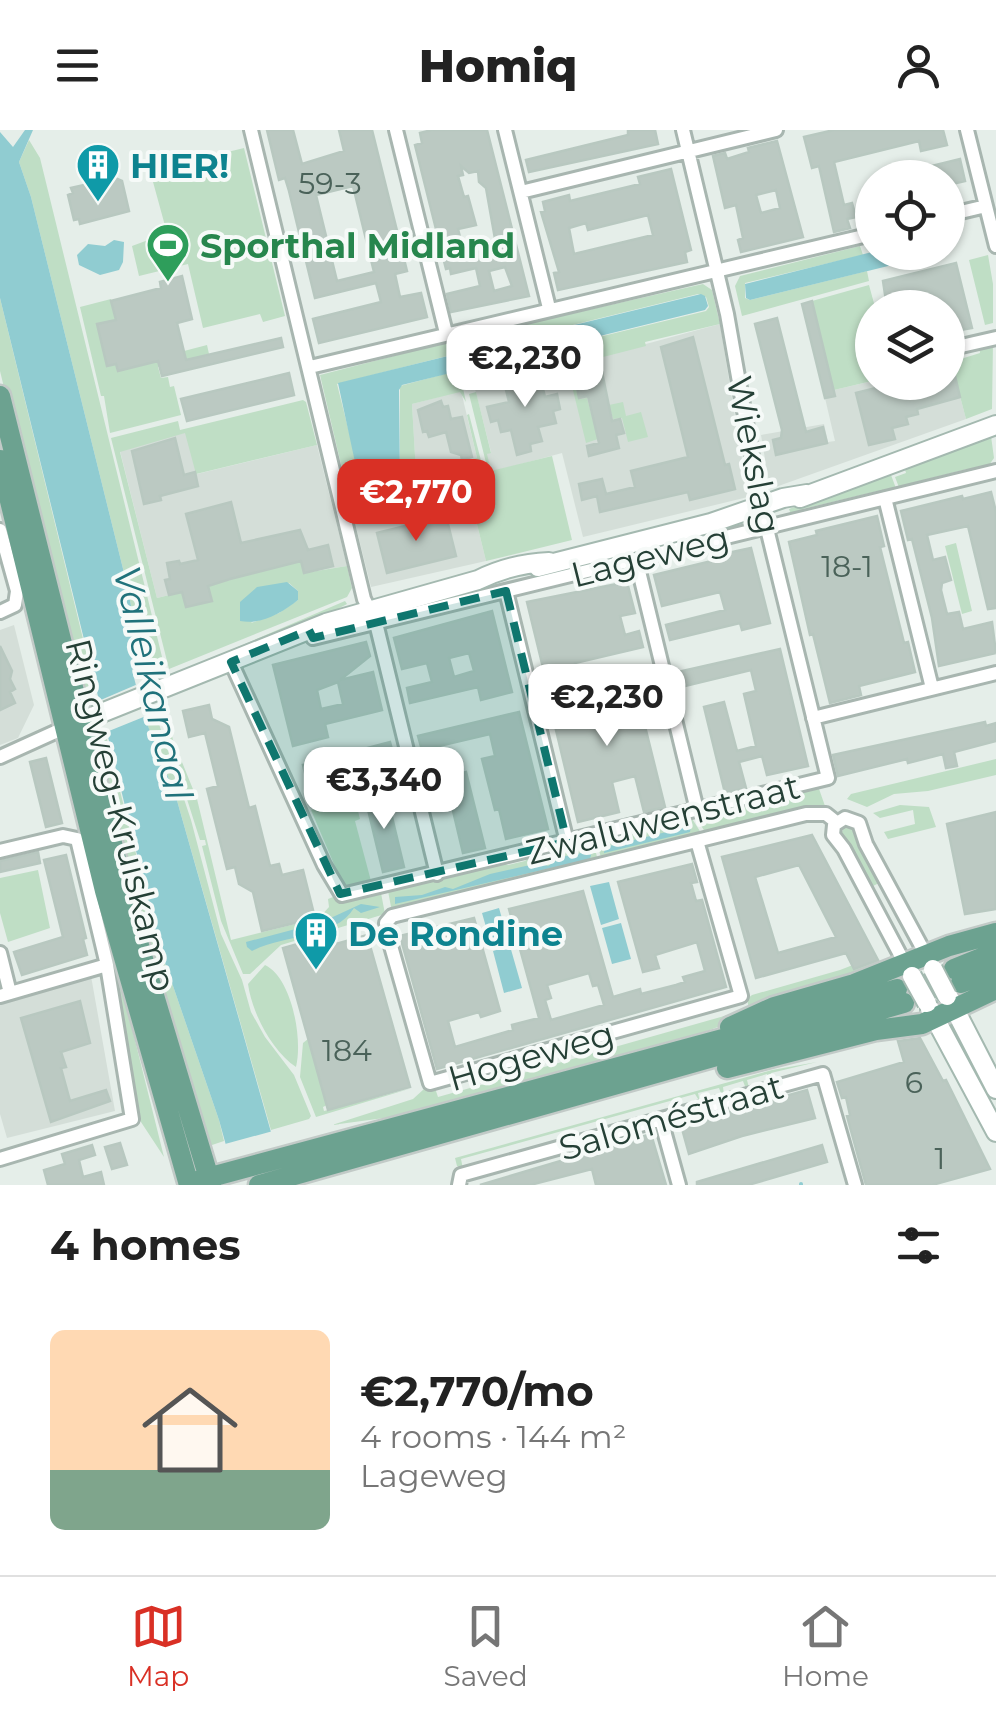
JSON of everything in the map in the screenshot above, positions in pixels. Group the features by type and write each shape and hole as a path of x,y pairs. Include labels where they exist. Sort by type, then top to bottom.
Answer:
{"main road":[{"name":"Ringweg-Kruiskamp","path":"0,396 72,724"},
{"name":"Ringweg-Kruiskamp","path":"0,460 130,918 196,1183"},
{"path":"641,1078 675,1080 876,1030 922,1024 931,1011 942,974 996,933"},
{"path":"942,974 996,952"},
{"path":"903,976 996,970"},
{"path":"942,974 996,989"},
{"name":"Hogeweg","path":"196,1183 281,1156 677,1049 774,1007 854,984 903,976"},
{"name":"Hogeweg","path":"258,1185 641,1078 903,976"}],"street":[{"path":"251,130 437,874"},
{"path":"396,130 446,333"},
{"path":"505,130 549,308"},
{"name":"Wiekslag","path":"683,130 718,272 764,516 828,778"},
{"path":"520,192 776,130"},
{"path":"968,130 996,246"},
{"path":"965,212 986,206"},
{"path":"310,367 855,238"},
{"path":"965,345 996,338"},
{"name":"Lageweg","path":"371,611 506,591 636,559 764,516 808,494 996,426"},
{"name":"Lageweg","path":"72,724 318,626 409,597 478,580 501,579 549,562 711,522 885,498 996,471"},
{"path":"885,498 932,688"},
{"path":"0,530 17,591 15,605 0,612"},
{"path":"636,559 697,810"},
{"path":"506,591 566,842"},
{"name":"Zwaluwenstraat","path":"231,662 340,894 348,896 828,778"},
{"path":"813,718 996,673"},
{"path":"0,757 72,724"},
{"path":"697,840 741,996 430,1084 387,932 390,918 697,840 806,814 826,814 836,822"},
{"path":"996,1089 942,974 866,844 859,824 849,818 836,822 832,830 835,840 844,849 903,976 931,1011 991,1111 996,1132"},
{"name":"Ringweg-Kruiskamp","path":"0,851 63,836 74,836 78,842 107,965 132,1120 0,1159"},
{"path":"0,952 5,995 107,965"},
{"name":"Saloméstraat","path":"460,1180 824,1074 855,1185"},
{"path":"660,1120 678,1185"}],"highlighted area":[{"path":"506,591 567,842 340,894 231,662 309,630 313,638"}],"shaded area":[{"path":"720,324 748,497 583,537 562,453 491,472 486,454 491,452 475,389 469,390 466,381 472,376 565,353 568,365"},
{"path":"855,385 855,400 961,400 966,419 770,489 761,435 824,424 828,442 835,441 825,398 835,396 834,390"},
{"path":"461,391 477,458 416,474 412,404"},
{"path":"186,432 197,474 317,445 347,566 303,573 301,562 230,580 212,601 186,607 182,592 157,598 120,451"},
{"path":"466,479 486,561 371,587 351,507"},
{"path":"14,625 34,705 18,738 0,745 0,630"},
{"path":"91,976 115,1111 7,1138 0,1114 0,1003"}],"green space":[{"path":"29,140 40,158 165,669 142,671 141,664 136,666 128,589 19,162"},
{"path":"244,148 285,316 263,322 260,314 203,328 188,264 139,276 132,246 167,233 150,171"},
{"path":"855,247 855,257 745,283 745,298 750,300 867,271 869,281 742,316 735,286 740,276"},
{"path":"988,255 993,323 985,325 969,260"},
{"path":"703,284 712,290 720,324 568,366 564,353 466,381 463,370 706,311 709,307 706,297 698,294 459,353 455,340"},
{"path":"869,285 870,290 855,290 855,385 834,390 812,301"},
{"path":"0,298 94,684 78,690 0,371"},
{"path":"111,299 116,320 97,325 108,366 184,354 207,345 209,354 158,367 161,378 168,377 170,387 174,386 181,415 110,433 80,307"},
{"path":"452,341 455,354 337,384 364,492 400,481 400,386 459,370 466,402 460,392 412,404 416,473 477,458 469,414 486,480 490,479 469,394 476,392 491,453 487,454 491,471 552,456 572,540 486,561 466,479 351,507 320,375"},
{"path":"993,342 992,409 966,419 961,400 965,400 965,358 980,353 979,346"},
{"path":"581,367 585,382 575,385 579,399 587,398 598,439 586,443 568,370"},
{"path":"303,400 317,445 196,474 185,433 120,452 157,598 182,592 187,607 211,601 208,586 230,580 229,576 301,561 304,573 347,566 352,588 347,597 169,669 111,438 178,421 180,430","holes":["289,583 298,591 298,600 279,613 251,623"]},
{"path":"623,402 626,416 641,412 648,437 628,442 622,418 613,419 609,405"},
{"path":"991,436 994,458 987,468 973,472 967,469 904,485 900,490 895,477 906,473 904,466"},
{"path":"883,474 891,475 897,491 878,491 803,509 800,515 792,517 789,509"},
{"path":"956,543 972,611 962,614 945,546"},
{"path":"345,601 347,604 328,614 182,671"},
{"path":"165,707 173,740 197,799 231,940 319,918 329,907 328,899 333,897 342,902 381,893 385,914 281,945 250,974 243,974 221,921 202,846 206,845 205,840 200,840 165,730 168,728 158,710"},
{"path":"155,712 191,820 221,934 242,980 251,1012 294,1075 309,1119 271,1130 176,797 145,719 152,718 151,713"},
{"path":"106,736 160,948 219,1120 224,1141 212,1145 147,954 96,740"},
{"path":"996,759 996,775 928,791 894,794 867,807 847,799 851,794"},
{"path":"818,786 825,806 707,835 695,816 764,803 776,796 787,797"},
{"path":"346,801 357,807 360,819 355,821 371,881 348,886 342,883 311,810"},
{"path":"900,805 929,807 936,827 888,839 884,832 915,824 913,810 880,818 873,813"},
{"path":"691,817 703,836 602,861 596,840 613,840"},
{"path":"844,826 852,828 881,882 869,888 841,835"},
{"path":"593,841 598,861 392,912 388,891 525,861 575,845 579,848"},
{"path":"38,870 50,928 8,942 0,913 0,878"},
{"path":"876,956 882,968 693,1036 414,1114 332,1125 413,1099 424,1089 435,1088 438,1097 749,1009 747,999 752,995"},
{"path":"116,964 164,1157 129,1096 111,978"},
{"path":"265,965 282,982 289,996 298,1041 296,1067 271,1041 250,995 248,984"},
{"path":"308,1039 327,1105 324,1111 412,1088 316,1117 300,1077 303,1043"},
{"path":"817,1062 771,1073 773,1082 767,1074 747,1080 746,1089 743,1081 723,1087 722,1096 719,1088 698,1093 700,1102 695,1094 461,1159 463,1169 457,1166 455,1158 772,1070"}],"water":[{"path":"25,130 33,130 19,162 128,589 134,623 136,666 132,670 144,716 176,797 286,1185 237,1185 160,948 0,298 0,132 13,147"},
{"path":"114,240 124,242 119,270 100,275 79,265 77,255 88,244 105,246"},
{"path":"855,256 855,270 872,270 750,300 746,298 745,284"},
{"path":"701,294 708,306 705,310 402,385 400,481 361,490 338,383"},
{"path":"287,582 298,591 298,600 271,617 240,621 240,602 257,587"},
{"path":"691,826 690,832 604,853 605,847"},
{"path":"592,851 590,859 395,904 395,897 422,895 445,887 453,889 490,874 539,863 548,866 561,857"},
{"path":"609,882 619,919 601,925 590,886"},
{"path":"361,904 380,907 361,913 354,908 334,926 321,931 252,951 247,947 246,942 322,922"},
{"path":"499,908 509,943 492,948 482,913"},
{"path":"621,923 631,959 612,964 602,928"},
{"path":"510,946 522,988 504,993 493,951"}],"pier":[{"path":"138,684 146,716 104,733 96,702"},
{"path":"273,1131 288,1185 236,1185 225,1144"}],"building":[{"path":"267,130 293,130 302,164 344,151 339,130 372,130 407,271 395,274 400,297 421,293 427,317 319,343 313,319 381,302 376,283 315,298 289,191 285,178 279,180","holes":["353,186 374,272 337,281 316,195"]},
{"path":"487,130 529,296 451,312 447,294 480,286 476,268 451,274 450,268 446,269 415,145 422,143 420,133","holes":["461,166 469,173 478,171 479,182 486,188 497,250 464,253 458,229 476,225 458,176 463,175","505,267 512,286 494,291 489,271"]},
{"path":"628,130 655,130 658,144 529,172 526,160 628,135"},
{"path":"834,130 943,130 947,145 921,151 919,141 834,162 844,205 852,203 855,217 847,219 850,228 834,232 819,166 812,168 804,137"},
{"path":"777,141 803,237 741,252 738,240 743,238 736,205 725,208 713,156 725,153 727,159 749,152 748,148","holes":["776,190 780,208 761,213 756,195"]},
{"path":"671,169 691,250 685,252 687,262 558,290 554,273 559,272 541,212 545,211 543,202 569,195 570,201 640,184 638,177","holes":["648,215 653,235 574,254 569,228 586,223 588,230"]},
{"name":"HIER!","path":"115,178 122,181 129,211 80,224 79,219 74,220 68,195 73,193 71,188"},
{"path":"928,270 958,270 963,290 884,290 883,281"},
{"path":"182,276 192,319 177,323 186,360 281,338 283,347 162,376 158,361 118,371 116,364 107,366 97,324 116,320 111,301 161,288 160,282"},
{"path":"965,300 972,328 965,329"},
{"path":"812,301 835,396 825,398 802,304"},
{"path":"777,318 806,432 823,427 827,443 776,455 773,440 781,438 782,430 755,324"},
{"path":"693,337 725,465 729,464 735,489 690,500 688,492 600,512 597,496 582,500 579,484 602,479 606,494 635,487 631,471 688,457 661,347"},
{"path":"600,362 612,421 620,419 624,433 616,435 619,448 589,456 587,446 599,443 588,396 579,398 577,387 586,385 582,367"},
{"path":"538,369 545,397 557,394 560,409 553,411 556,423 538,427 542,441 530,444 531,451 517,455 511,430 501,432 498,420 491,422 487,407 509,402 503,378"},
{"path":"289,373 294,395 187,421 181,399"},
{"path":"858,400 949,400 917,409 918,414 906,417 908,424 892,428 895,439 869,445"},
{"path":"441,401 443,407 448,406 451,419 462,417 472,457 462,460 461,455 451,452 446,432 429,437 427,431 423,432 418,410"},
{"path":"175,438 184,475 195,472 198,486 144,504 132,451"},
{"path":"991,492 996,512 996,608 988,609 968,526 927,535 933,560 945,557 951,580 942,583 941,590 947,614 959,612 963,629 992,622 996,653 939,666 932,618 901,511"},
{"path":"231,502 241,543 300,530 308,550 328,545 333,566 304,573 301,561 230,579 208,586 212,601 186,607 182,592 169,595 165,580 170,579 167,563 198,560 186,514"},
{"path":"446,516 456,556 387,573 377,533"},
{"path":"877,516 884,546 880,547 915,672 859,686 861,695 830,703 789,542"},
{"path":"751,548 770,623 742,630 740,623 670,640 666,625 725,610 720,592 662,606 654,575"},
{"path":"627,582 635,613 620,616 625,635 639,631 643,647 575,663 578,676 547,684 527,602"},
{"path":"492,611 512,692 481,700 478,687 410,703 407,688 432,682 427,663 402,669 394,638","holes":["469,653 474,671 454,677 449,658"]},
{"path":"366,642 370,656 340,680 373,672 382,710 325,724 328,737 293,746 273,665","holes":["338,682 343,704 321,709 317,690"]},
{"path":"0,646 12,671 10,679 15,689 10,692 15,703 0,710"},
{"path":"780,649 808,766 767,775 762,756 739,762 746,788 725,793 704,707 724,702 737,751 756,746 744,694 756,691 751,670 681,687 678,672"},
{"path":"650,678 654,694 638,698 665,807 644,812 635,776 612,782 619,812 578,822 550,705","holes":["618,703 624,727 607,731 599,707"]},
{"path":"209,705 212,719 229,727 249,808 255,806 270,866 279,864 282,875 303,870 315,918 262,931 253,892 239,884 235,867 227,869 207,789 218,786 205,733 189,737 183,711"},
{"path":"519,712 548,829 506,839 482,759 495,756 490,734 422,750 418,736"},
{"path":"985,722 986,726 996,723 996,741 954,752 957,766 946,768 943,754 838,776 833,755"},
{"path":"390,742 394,757 338,775 344,798 313,806 303,765"},
{"path":"46,758 62,823 46,827 30,762"},
{"path":"466,772 485,848 463,853 445,777"},
{"path":"386,792 404,867 383,872 365,797"},
{"path":"996,812 996,909 965,914 947,824"},
{"path":"812,835 878,960 854,969 846,953 756,978 722,857","holes":["799,865 836,937 778,953 755,877"]},
{"path":"38,852 40,863 0,872 0,861"},
{"path":"66,855 87,955 22,975 14,952 63,937 44,860"},
{"path":"692,864 697,882 691,883 696,901 702,900 726,987 437,1069 400,936 474,918 500,1011 448,1021 455,1047 539,1018 509,909 583,891 613,997 676,985 685,982 683,977 705,971 697,942 655,955 659,968 643,972 618,882","holes":["589,973 593,986 598,985 604,1005 551,1020 545,1000 551,998 547,985"]},
{"path":"333,934 336,944 367,935 410,1087 328,1110 283,948"},
{"path":"80,1001 90,1043 61,1052 70,1101 106,1090 110,1101 51,1122 21,1018"},
{"path":"920,1038 943,1081 946,1080 990,1169 932,1185 866,1185 847,1116 850,1115 846,1097 842,1098 837,1082 904,1062 898,1041"},
{"path":"807,1090 815,1118 689,1154 681,1125"},
{"path":"651,1134 666,1185 596,1185 592,1169 530,1185 480,1185"},
{"path":"120,1143 127,1165 112,1169 105,1147"},
{"path":"92,1145 95,1155 79,1160 83,1177 101,1172 104,1185 48,1185 44,1170 65,1164 62,1154"},
{"path":"822,1145 827,1162 748,1185 697,1185 697,1182"}],"place":[{"name":"HIER!","path":"98,203"},
{"name":"Sporthal Midland","path":"168,283"},
{"name":"De Rondine","path":"316,971"}],"water label":[{"name":"Valleikanaal","path":"153,683"}]}
